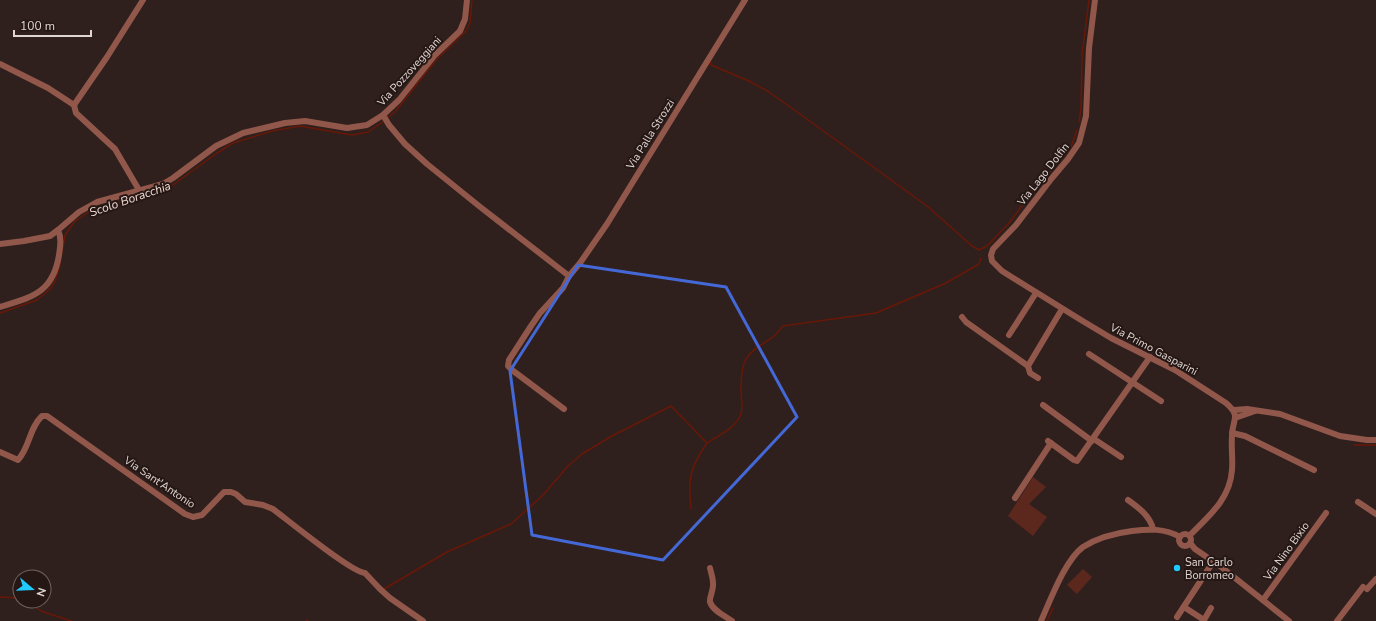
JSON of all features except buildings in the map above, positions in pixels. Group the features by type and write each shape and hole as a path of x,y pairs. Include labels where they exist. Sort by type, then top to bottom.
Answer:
{"street":[{"path":"74,105 107,57 143,0"},
{"name":"Via Pozzoveggiani","path":"0,244 50,236 79,212 97,202 163,184 216,146 243,133 285,123 305,121 346,128 367,125 386,119 399,100 435,55 460,31 465,19 467,0"},
{"name":"Via Palla Strozzi","path":"564,409 508,366 511,356 540,313 563,288 607,224 745,0"},
{"name":"Via Lago Dolfin","path":"991,255 997,245 1016,225 1079,143 1086,116 1089,48 1095,0"},
{"path":"0,64 57,92 74,105 76,113 115,149 140,190"},
{"path":"386,119 405,144 447,181 570,276"},
{"path":"0,307 28,299 48,284 58,261 60,235 58,230"},
{"name":"Via Primo Gasparini","path":"991,255 995,266 1036,293 1111,338 1190,379 1234,410"},
{"path":"1009,334 1036,293"},
{"path":"1028,366 1062,309"},
{"path":"962,317 973,327 1028,366 1030,373 1038,378"},
{"path":"1090,354 1161,401"},
{"path":"1016,498 1050,442 1074,460 1078,461 1150,357"},
{"path":"1043,405 1093,440 1121,457"},
{"path":"1190,544 1190,536 1215,510 1228,490 1232,469 1232,434 1235,418 1234,410 1247,409 1280,414 1340,436 1376,440"},
{"path":"1235,418 1256,411"},
{"name":"Via Sant'Antonio","path":"0,452 18,460 22,455 36,421 42,416 47,416 185,514 193,517 202,515 224,492 231,492 236,494 245,502 263,505 273,510 339,558 361,573 365,573 390,598 423,621"},
{"path":"1232,434 1245,436 1314,470"},
{"path":"1128,500 1145,514 1153,529"},
{"path":"1358,502 1376,514"},
{"name":"Via Nino Bixio","path":"1263,600 1326,514"},
{"path":"1041,621 1062,576 1074,557 1082,548 1097,540 1122,533 1153,529 1170,532 1180,537"},
{"path":"1180,537 1184,534 1190,536"},
{"path":"1180,537 1179,541 1182,545 1186,546 1190,544"},
{"path":"1190,544 1289,621"},
{"path":"1177,617 1213,562"},
{"path":"710,568 713,592 710,603 716,610 732,621"},
{"path":"1337,621 1365,588 1376,579"},
{"path":"1184,607 1204,621 1211,608"}],"highlighted area":[{"path":"578,265 726,287 797,417 663,560 532,535 510,371"}],"shaded area":[{"path":"1033,477 1046,487 1029,504 1047,517 1033,536 1008,516"},
{"path":"1083,569 1092,577 1077,594 1067,585"}],"waterway":[{"name":"Scolo Boracchia","path":"387,118 395,112 436,60 466,31 470,23 472,0"},
{"path":"1079,122 1081,109 1082,54 1089,0"},
{"path":"710,61 711,65 749,81 769,92 927,206 972,246 979,250 987,246 1009,223 1041,181 1071,147 1077,130"},
{"name":"Scolo Boracchia","path":"0,313 37,300 50,289 55,281 59,269 65,235 75,221 90,211 170,187 233,143 272,131 300,126 352,135 368,132 384,121"},
{"path":"384,589 447,552 511,524 543,495 569,465 582,454 610,437 671,406 707,443 726,431 734,425 741,413 741,379 744,363 751,353 775,336 783,326 876,313 946,283 979,264 981,258"},
{"path":"691,509 691,474 696,460 707,443"},
{"path":"1354,445 1376,445"},
{"path":"0,597 12,598"},
{"path":"1047,621 1053,608"},
{"path":"38,609 71,621"}],"place":[{"name":"San Carlo Borromeo","path":"1177,568"}]}
